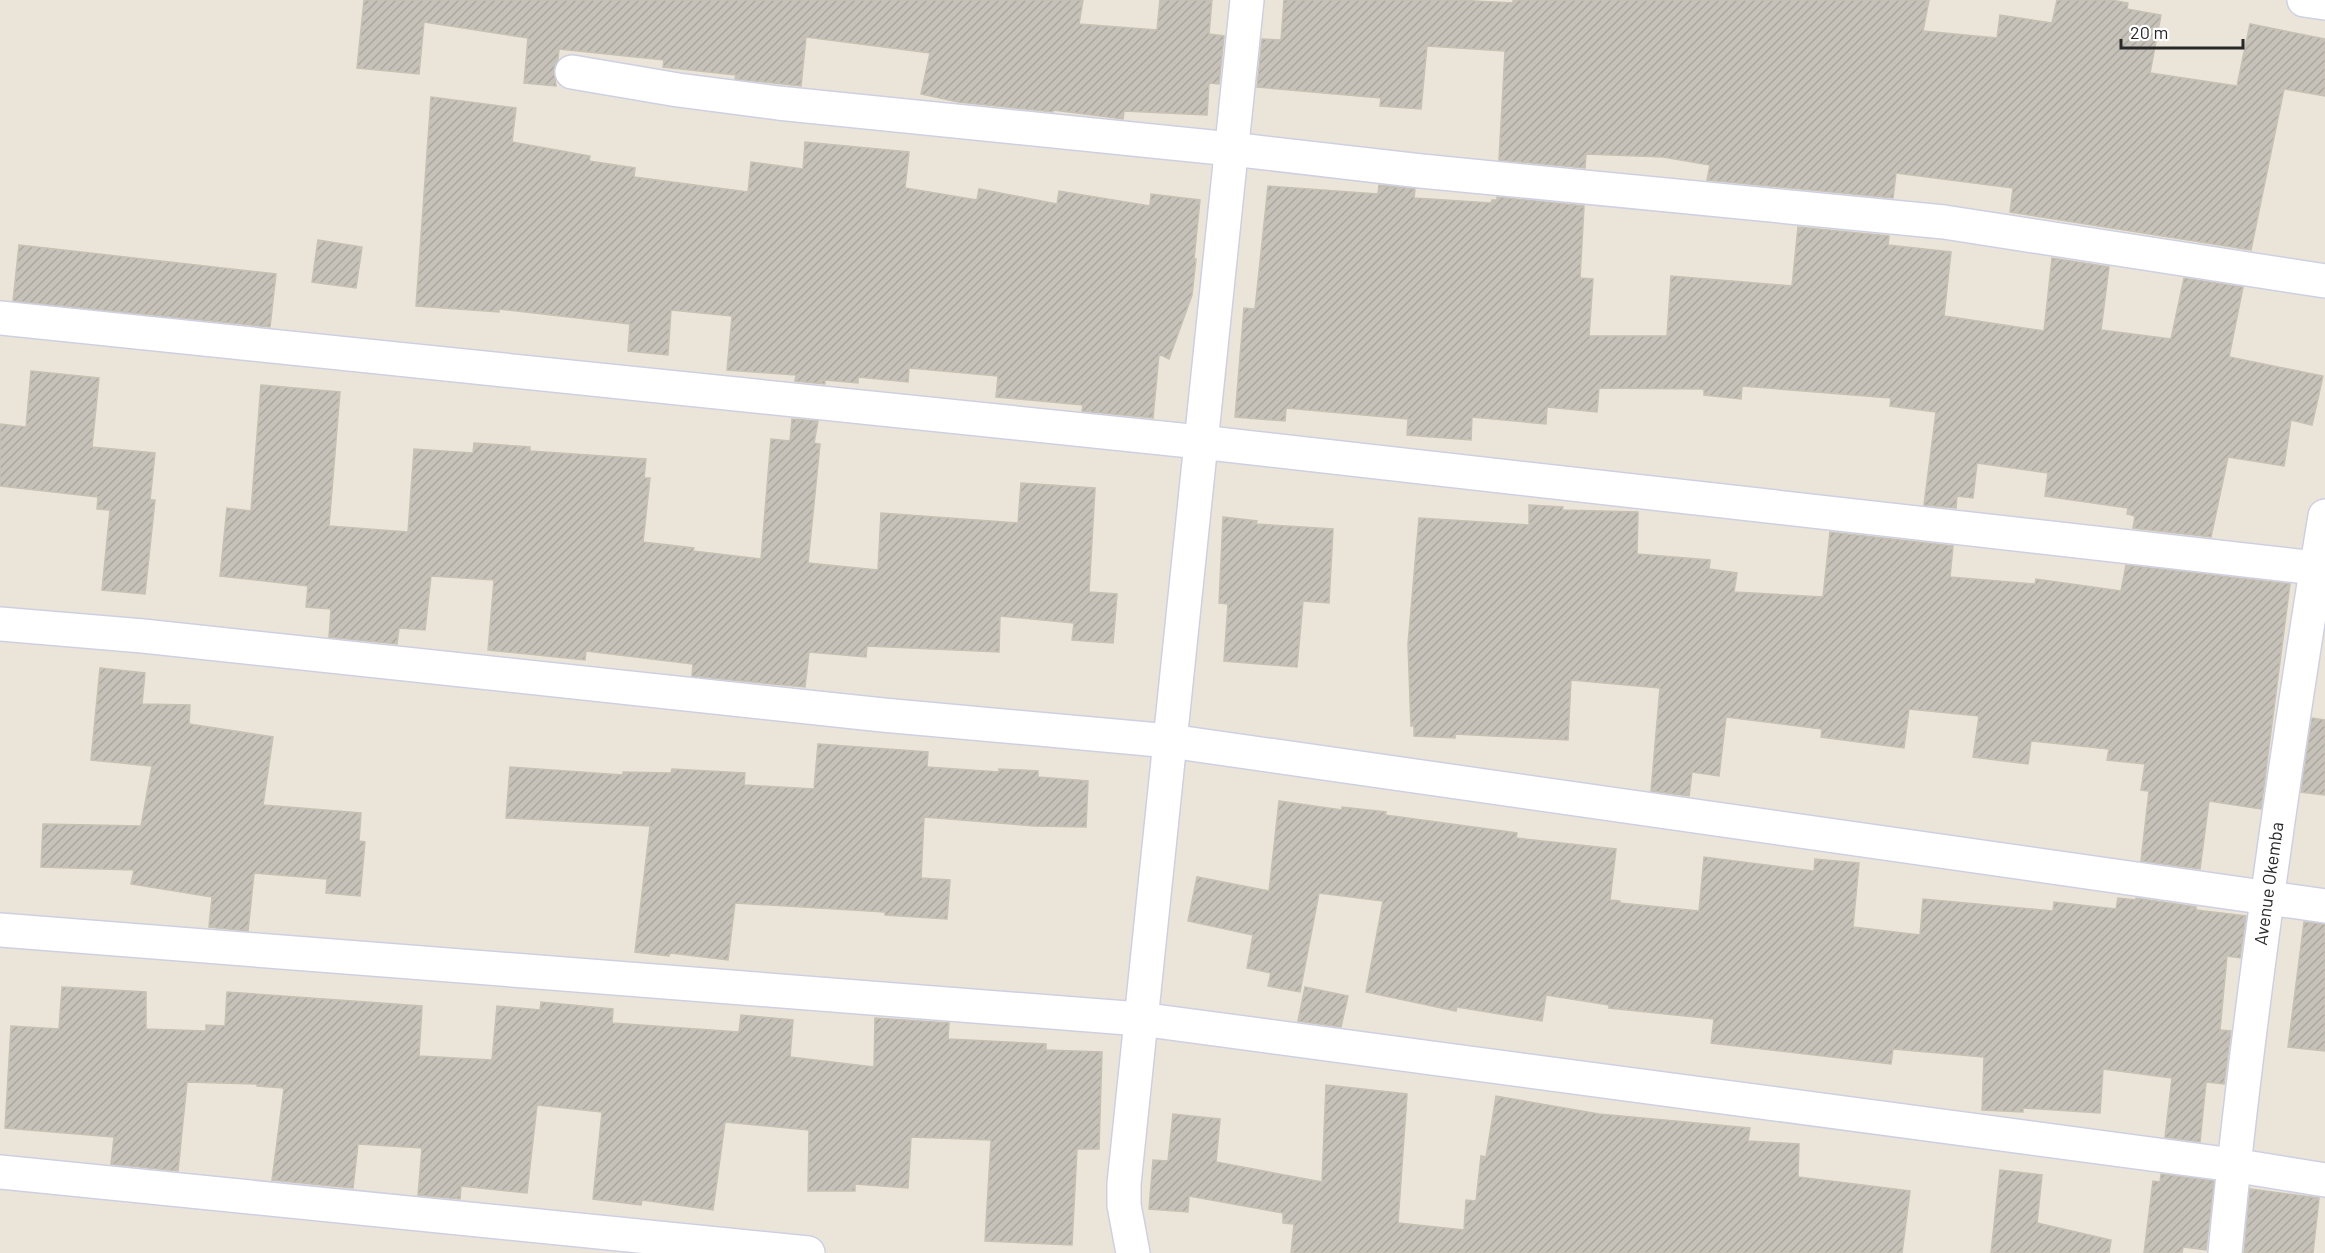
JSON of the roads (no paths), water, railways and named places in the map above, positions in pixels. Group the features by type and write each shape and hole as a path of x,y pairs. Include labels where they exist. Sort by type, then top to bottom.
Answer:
{"street":[{"path":"1133,1253 1124,1205 1124,1184 1246,0"},
{"path":"2304,0 2325,3"},
{"path":"572,72 678,90 778,103 1231,149 1421,171 1944,222 2325,281"},
{"path":"0,318 1200,442 2321,568"},
{"name":"Avenue Okemba","path":"2225,1253 2268,897 2321,568 2325,516"},
{"path":"0,624 155,638 883,715 1170,741 2325,906"},
{"path":"0,930 1140,1018 2234,1165 2325,1180"},
{"path":"0,1172 808,1253"}]}
